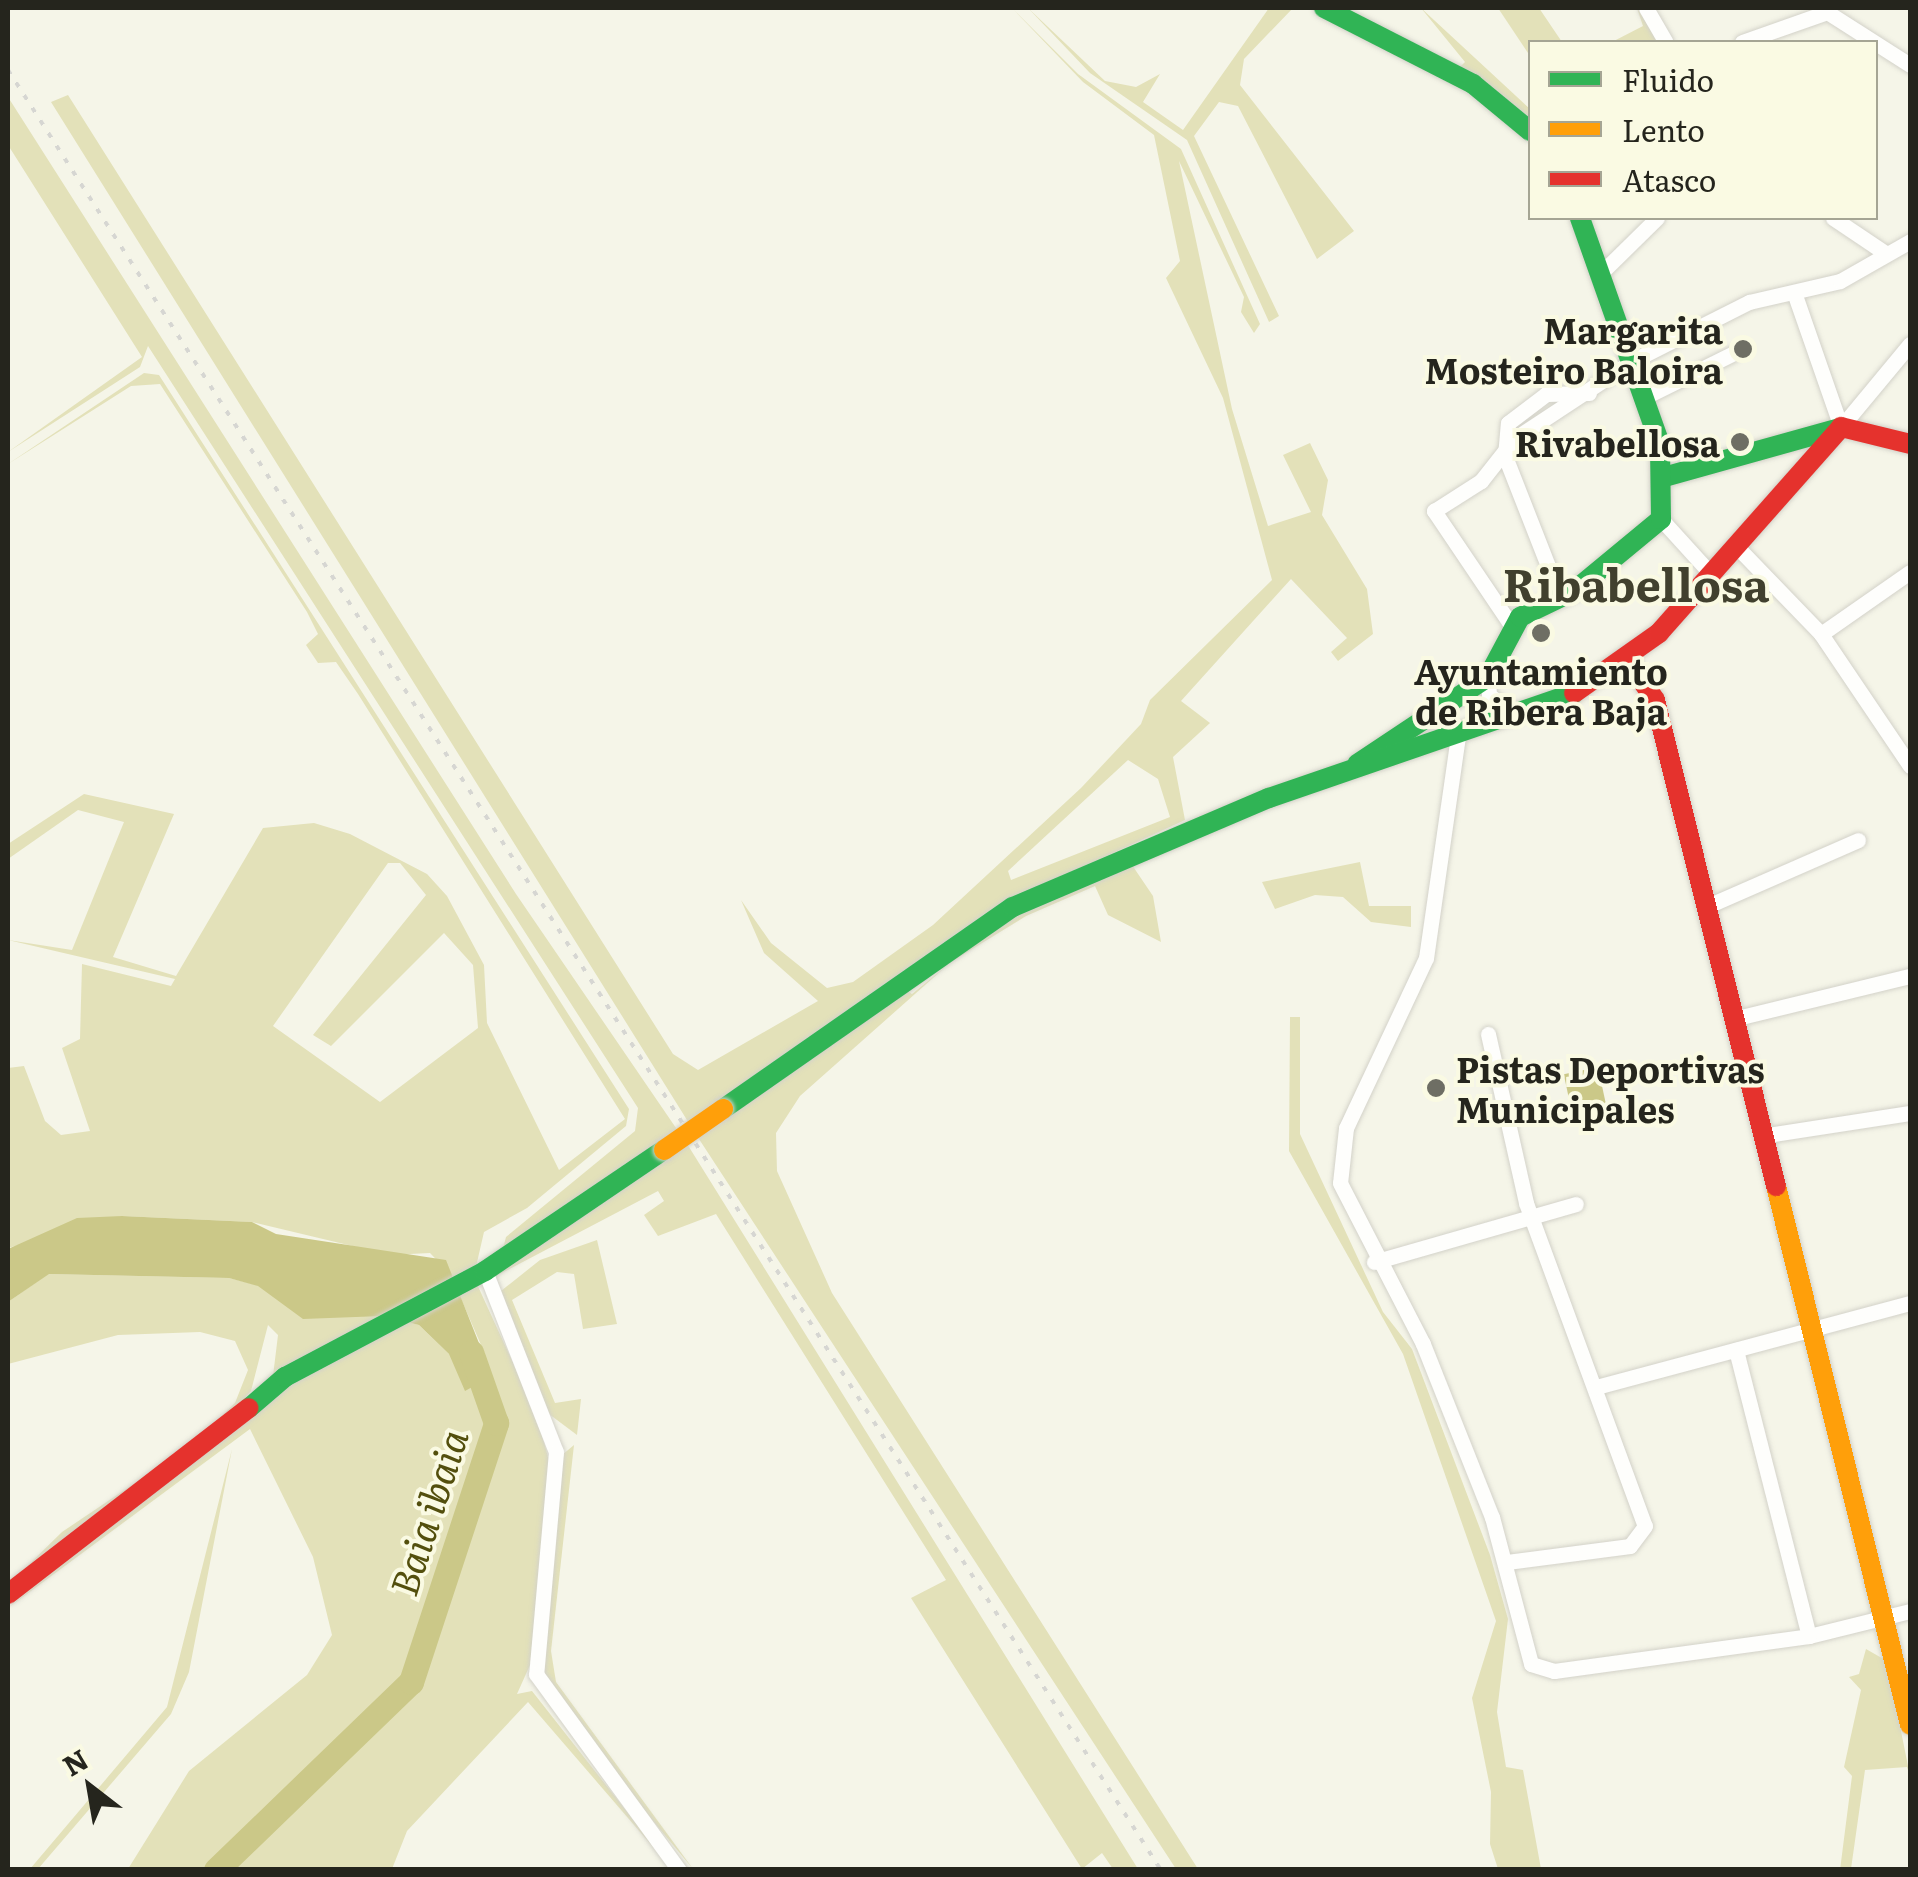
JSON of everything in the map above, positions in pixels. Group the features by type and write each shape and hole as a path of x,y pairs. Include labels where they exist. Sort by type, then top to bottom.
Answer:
{"street":[{"path":"1324,8 1523,123"},
{"path":"1646,8 1665,40"},
{"path":"1748,40 1827,12 1871,40"},
{"path":"1878,45 1910,65"},
{"path":"1581,220 1646,396 1664,477 1661,519 1712,574"},
{"path":"1602,272 1655,220"},
{"path":"1836,220 1885,253"},
{"path":"1511,626 1434,511 1505,456 1514,439 1588,394 1634,360 1749,302 1796,298 1910,241"},
{"path":"1796,298 1840,427"},
{"path":"8,1594 165,1481 285,1376 367,1329 485,1271 723,1109 992,918 1269,798 1330,782 1514,713 1565,699 1626,657 1738,549 1910,344"},
{"path":"1646,396 1732,354"},
{"path":"1664,477 1840,427 1910,444"},
{"path":"1505,456 1559,594"},
{"path":"1514,713 1489,695 1488,676 1511,626 1661,519"},
{"path":"1738,549 1821,634 1910,766"},
{"path":"1821,634 1910,572"},
{"path":"1626,657 1654,700 1910,1725"},
{"path":"1330,782 1488,676"},
{"path":"1458,736 1426,958 1346,1128 1340,1164 1374,1262 1424,1344 1507,1562 1531,1664 1554,1671 1809,1636 1910,1611"},
{"path":"1705,907 1858,840"},
{"path":"1733,1019 1910,976"},
{"path":"1488,1034 1532,1216 1596,1387 1644,1535 1620,1548 1507,1562"},
{"path":"1761,1136 1910,1114"},
{"path":"1374,1262 1576,1204"},
{"path":"485,1271 556,1452 536,1674 678,1870"},
{"path":"1596,1387 1910,1304"},
{"path":"1736,1350 1809,1636"}],"shaded area":[{"path":"1012,8 1078,74 1181,149 1260,324 1254,333 1241,312 1244,297 1179,161 1232,409 1268,526 1311,512 1283,455 1310,443 1328,480 1322,515 1367,589 1373,634 1338,661 1331,652 1347,638 1291,579 1181,701 1210,723 1173,757 1185,820 993,908 767,1066 903,988 912,994 948,965 800,1096 776,1133 777,1171 832,1293 1198,1869 1176,1869 697,1136 51,102 68,95 673,1054 698,1070 818,1001 764,953 741,900 771,943 827,988 853,982 933,925 1081,788 1141,724 1150,700 1272,580 1223,398 1166,278 1180,261 1154,135 1083,82","holes":["1128,760 1158,779 1170,817 1011,880 1008,871"]},
{"path":"1028,8 1105,81 1136,87 1160,74 1143,102 1183,130 1269,8 1293,8 1244,59 1240,85 1354,231 1317,259 1238,106 1219,102 1194,136 1279,316 1269,322 1187,140 1090,73"},
{"path":"1421,8 1528,107 1528,122 1457,70 1465,62"},
{"path":"1498,8 1539,8 1561,40 1528,40 1528,53"},
{"path":"1637,8 1658,40 1616,40 1643,26"},
{"path":"8,97 516,894 689,1147 1138,1869 1113,1869 1102,1853 1082,1869 911,1598 946,1580 716,1214 658,1236 644,1215 664,1201 658,1191 496,1276 506,1237 635,1131 638,1108 148,346 140,367 8,452 142,357 8,145"},
{"path":"144,373 159,375 629,1109 626,1126 527,1208 484,1232 475,1271 456,1280 430,1253 390,1255 252,1222 122,1216 8,1248 8,1068 24,1066 45,1121 61,1135 90,1131 62,1048 80,1039 82,964 171,986 175,979 8,940 72,950 124,822 78,810 8,859 8,844 84,794 174,814 113,957 176,976 263,828 314,823 350,834 427,874 447,896 484,965 487,1023 559,1170 625,1119 358,694 336,662 318,663 306,645 318,634 307,612 160,384 131,386 8,464","holes":["388,863 400,863 426,895 313,1035 331,1046 444,933 473,965 478,1028 380,1102 273,1026"]},
{"path":"1360,862 1369,906 1411,906 1411,927 1371,922 1343,897 1315,895 1275,909 1262,882"},
{"path":"1132,865 1153,896 1161,942 1108,915 1095,886 1026,916 952,961 1004,919"},
{"path":"1290,1017 1300,1017 1300,1134 1383,1312 1412,1349 1490,1555 1508,1619 1497,1712 1506,1767 1523,1770 1541,1869 1498,1869 1490,1844 1491,1792 1472,1698 1496,1621 1403,1354 1289,1151"},
{"path":"1598,1067 1609,1118 1575,1125 1564,1074"},
{"path":"122,1216 252,1222 276,1234 446,1260 492,1376 465,1391 449,1354 419,1325 382,1316 303,1319 258,1286 229,1278 49,1274 8,1302 8,1249 77,1218"},
{"path":"597,1240 617,1324 583,1329 574,1274 557,1272 512,1300 555,1403 581,1399 577,1435 549,1414 496,1295 540,1260"},
{"path":"48,1274 229,1278 419,1325 449,1354 485,1354 458,1292 476,1282 537,1415 551,1469 530,1665 517,1694 532,1691 672,1869 528,1702 407,1831 392,1869 128,1869 189,1771 307,1675 332,1635 313,1557 250,1429 8,1608 130,1510 273,1376 278,1335 268,1325 251,1391 231,1413 152,1482 8,1585 62,1532 190,1446 235,1403 248,1370 235,1341 200,1332 118,1335 8,1364 8,1302"},
{"path":"574,1445 551,1651 556,1682 693,1869 554,1702 543,1675 562,1455"},
{"path":"232,1449 189,1672 171,1714 38,1869 30,1869 167,1707"},
{"path":"1866,1649 1887,1661 1910,1776 1907,1767 1865,1770 1851,1869 1840,1870 1852,1776 1844,1767 1861,1690 1849,1677 1859,1674"}],"waterway":[{"name":"Baia ibaia","path":"216,1870 411,1682 496,1423 471,1352"}],"railway":[{"path":"8,70 1161,1870"}],"traffic: fast":[{"path":"1324,8 1473,84 1528,129"},
{"path":"1357,764 1488,677 1520,617 1574,591 1661,519 1660,444 1581,220"},
{"path":"1664,477 1839,428"},
{"path":"723,1109 1013,907 1269,798 1574,693"},
{"path":"249,1408 285,1377 485,1271 664,1150"}],"traffic: slow":[{"path":"664,1150 723,1109"},
{"path":"1776,1186 1910,1725"}],"traffic: jam":[{"path":"1841,427 1910,444"},
{"path":"1574,693 1659,633 1841,427"},
{"path":"1626,657 1655,700 1776,1186"},
{"path":"8,1594 249,1408"}],"place":[{"name":"Margarita Mosteiro Baloira","path":"1743,349"},
{"name":"Rivabellosa","path":"1740,442"},
{"name":"Ayuntamiento de Ribera Baja","path":"1541,633"},
{"name":"Pistas Deportivas Municipales","path":"1436,1088"}],"district":[{"name":"Ribabellosa","path":"1636,583"}]}
